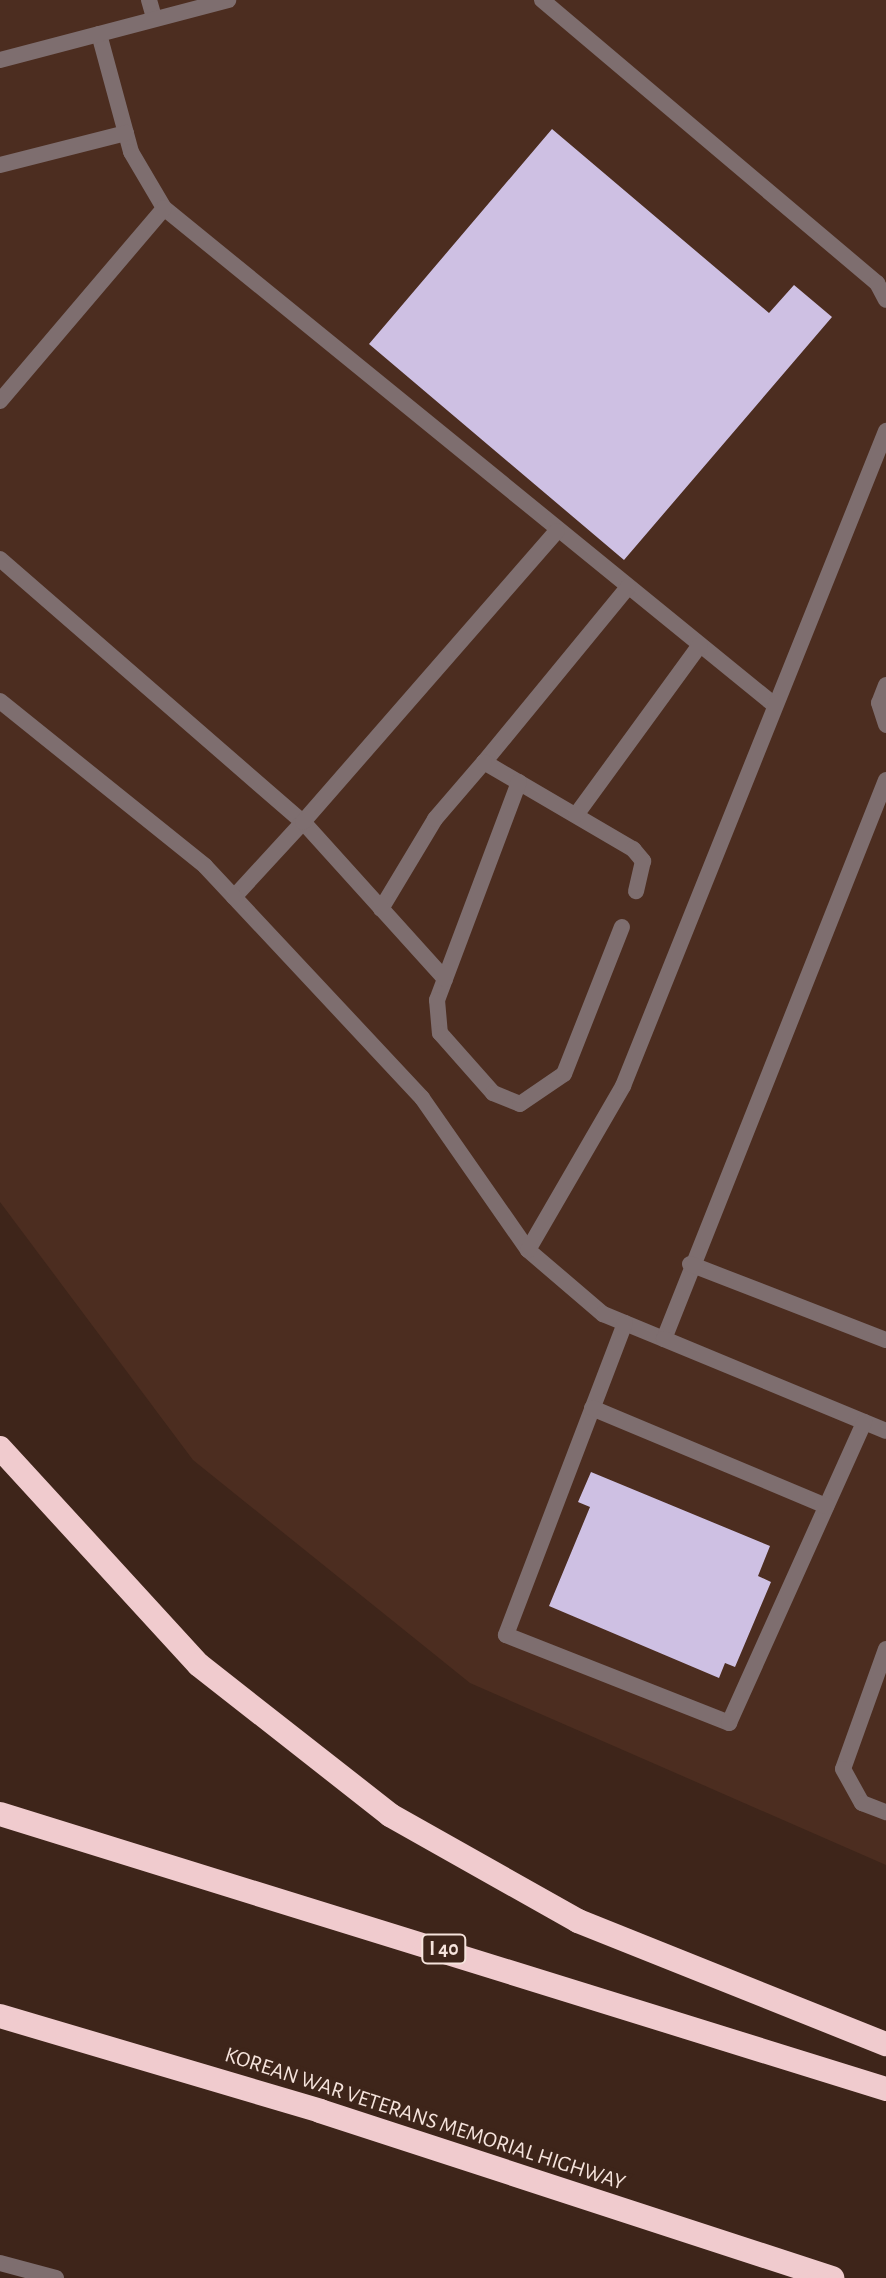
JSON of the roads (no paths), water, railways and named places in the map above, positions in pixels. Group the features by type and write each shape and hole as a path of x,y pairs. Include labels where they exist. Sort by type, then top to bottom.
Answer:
{"highway":[{"path":"0,1448 199,1665 390,1815 578,1921 886,2044"},
{"name":"I 40","path":"0,1814 886,2089"},
{"name":"KOREAN WAR VETERANS MEMORIAL HIGHWAY","path":"0,2016 320,2111 832,2278"}],"lane":[{"path":"149,0 154,18"},
{"path":"0,60 228,0"},
{"path":"542,0 877,283 886,300"},
{"path":"99,34 139,172 164,208 772,703"},
{"path":"0,165 126,133"},
{"path":"0,401 164,208"},
{"path":"528,1250 623,1086 772,703 886,431"},
{"path":"234,897 557,531"},
{"path":"0,559 303,822 445,979"},
{"path":"381,909 435,819 628,587"},
{"path":"576,815 700,645"},
{"path":"886,685 879,703 886,725"},
{"path":"0,701 205,866 422,1098 528,1250 603,1314 886,1431"},
{"path":"484,762 576,815 643,861 636,891"},
{"path":"664,1339 690,1264 886,780"},
{"path":"519,782 437,1000 440,1033 493,1093 520,1104 564,1074 622,927"},
{"path":"690,1264 886,1340"},
{"path":"625,1323 506,1635 729,1723 864,1422"},
{"path":"592,1408 826,1506"},
{"path":"886,1649 843,1769 862,1803 886,1812"},
{"path":"0,2263 56,2278"}]}
